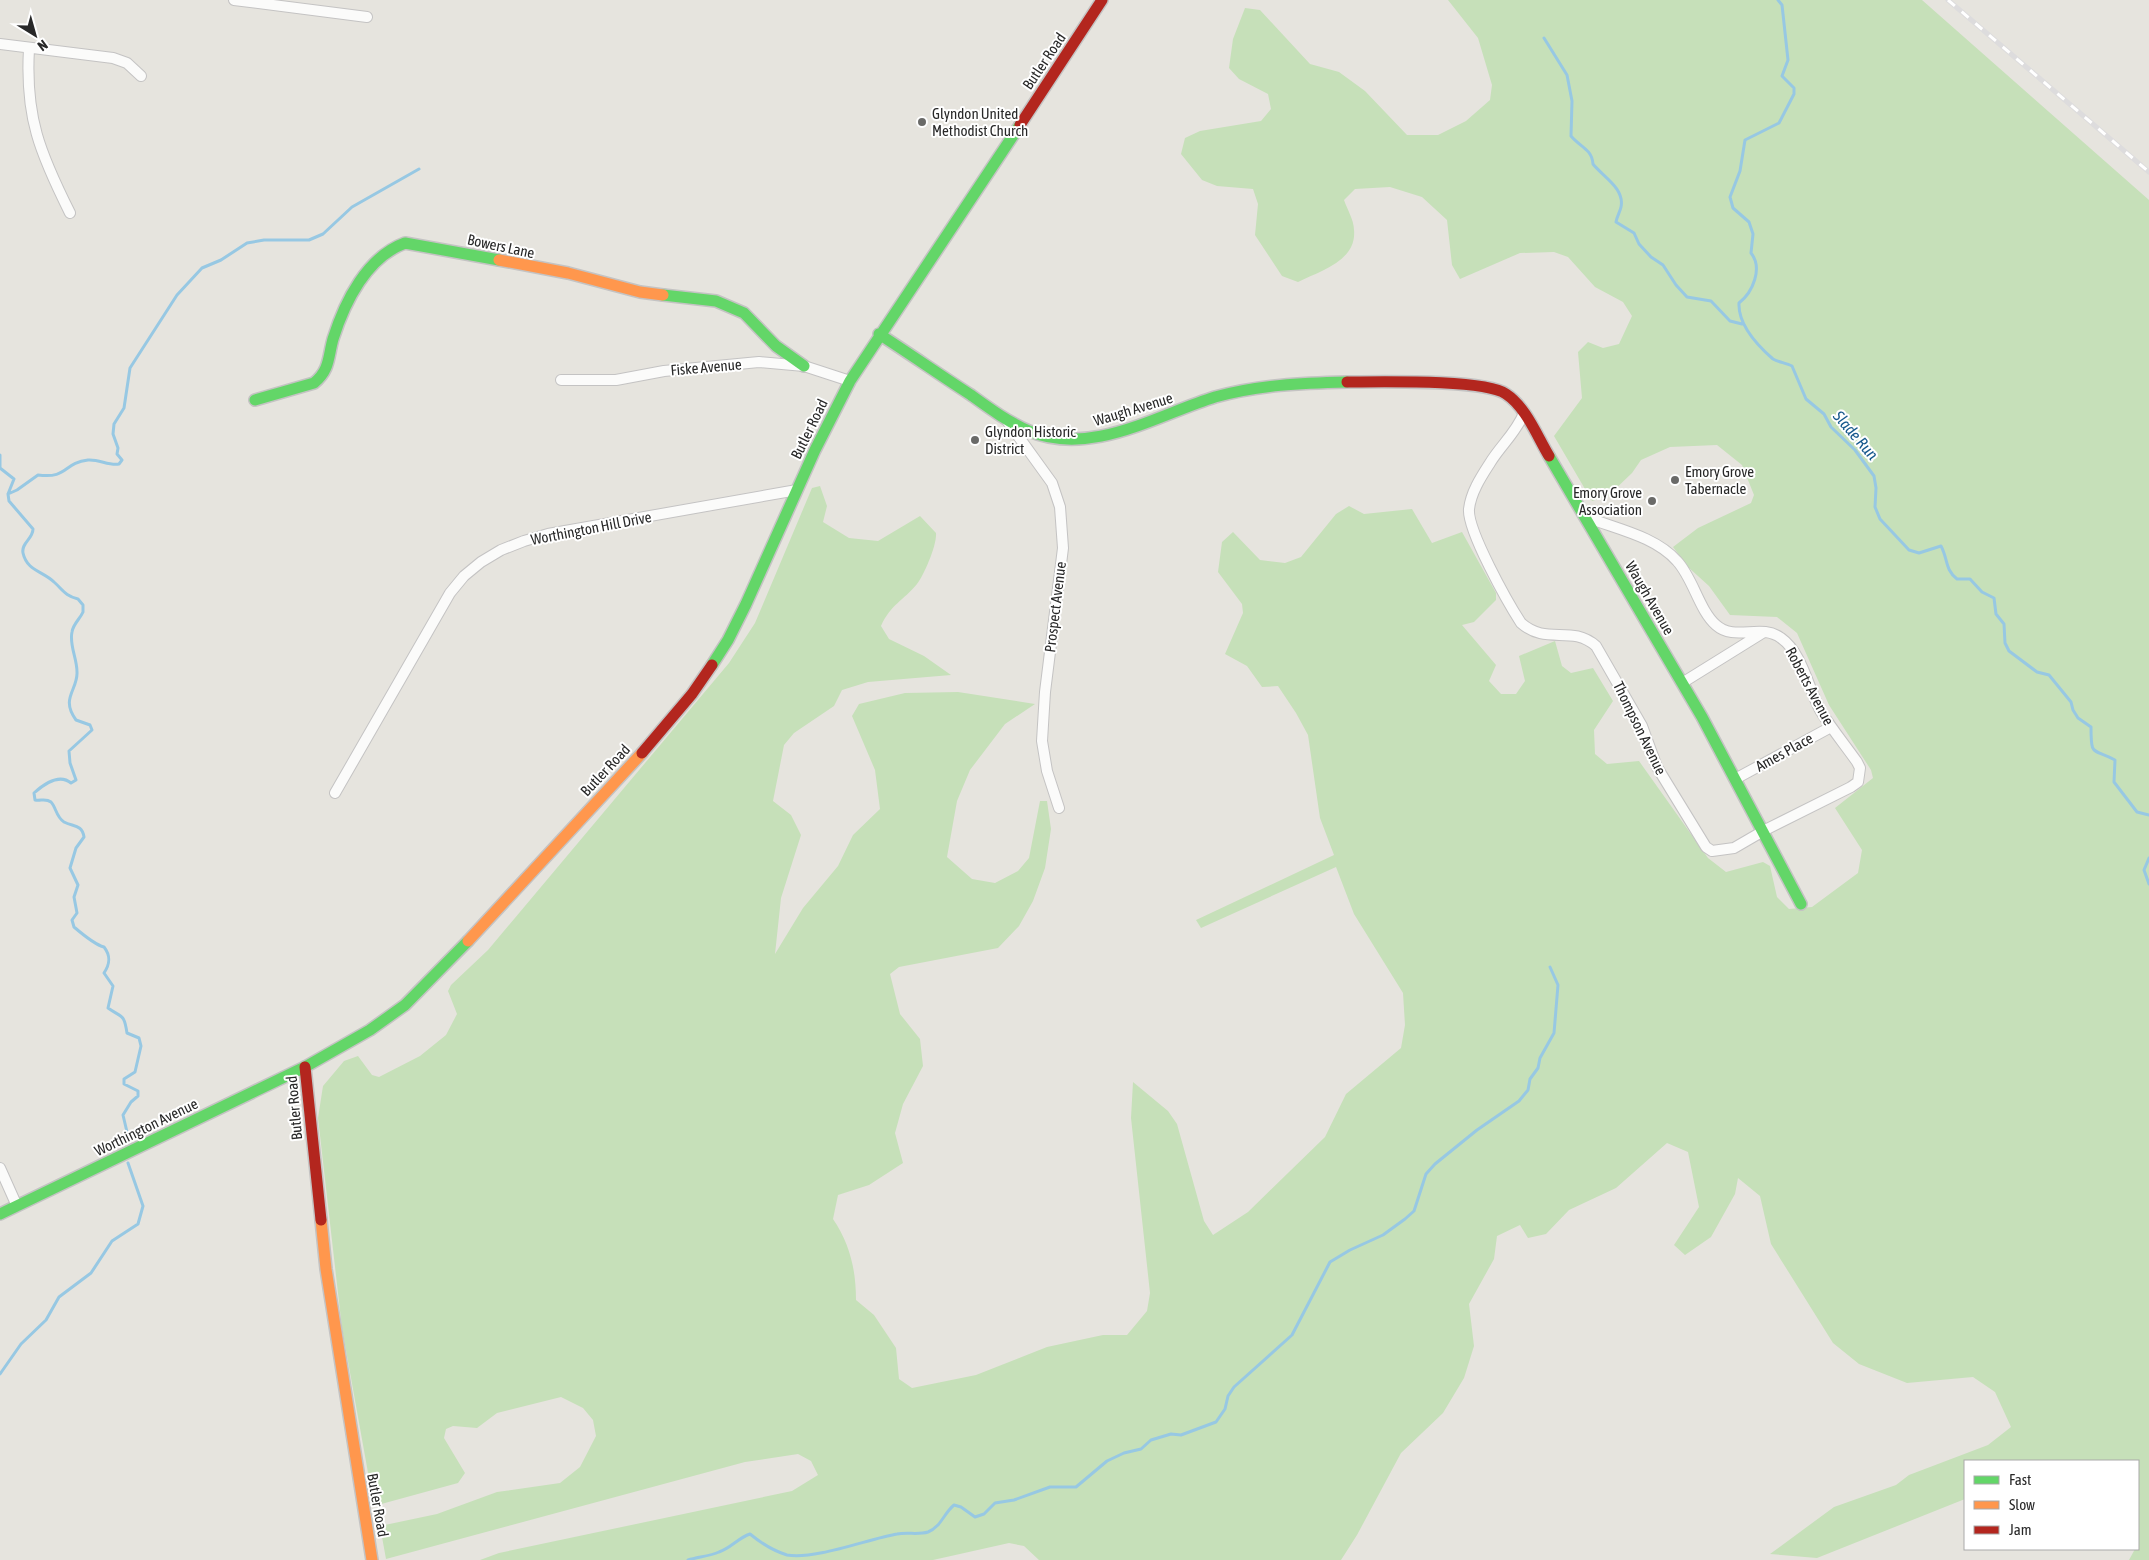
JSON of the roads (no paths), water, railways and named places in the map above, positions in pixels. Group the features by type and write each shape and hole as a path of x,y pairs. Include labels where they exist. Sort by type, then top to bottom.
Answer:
{"main road":[{"name":"Butler Road","path":"372,1560 326,1269 305,1067 370,1030 405,1005 433,979 674,717 710,669 728,640 746,604 797,490 850,381 879,334 1102,0"},
{"name":"Bowers Lane","path":"254,400 314,383 328,371 332,342 338,323 349,302 382,252 405,242 568,273 640,292 725,304 744,313 776,346 804,366"},
{"name":"Waugh Avenue","path":"879,334 1006,419 1046,436 1092,438 1132,428 1216,397 1258,387 1282,384 1451,382 1482,386 1505,393 1524,413 1586,516 1737,778 1801,904"},
{"name":"Worthington Avenue","path":"0,1214 305,1067"}],"street":[{"path":"234,0 367,17"},
{"path":"0,44 112,58 127,63 141,76"},
{"path":"29,48 27,77 32,122 44,160 70,213"},
{"name":"Fiske Avenue","path":"562,380 616,380 664,371 759,362 804,366 850,381"},
{"name":"Thompson Avenue","path":"1524,413 1509,440 1491,461 1471,499 1469,511 1474,532 1521,623 1529,630 1540,634 1551,636 1577,634 1587,638 1596,646 1642,726 1657,767 1700,839 1712,851"},
{"name":"Prospect Avenue","path":"1006,419 1048,477 1060,507 1063,548 1045,692 1042,741 1047,771 1059,808"},
{"name":"Worthington Hill Drive","path":"335,793 450,593 464,576 481,562 501,550 548,534 797,490"},
{"path":"1586,516 1648,540 1665,550 1678,561 1710,619 1717,626 1732,634 1766,631"},
{"path":"1682,683 1766,631"},
{"name":"Roberts Avenue","path":"1712,851 1734,848 1858,782 1860,768 1857,762 1831,727 1790,647 1775,633 1766,631"},
{"name":"Ames Place","path":"1737,778 1831,727"},
{"path":"0,1168 17,1206"}],"waterway":[{"name":"Slade Run","path":"1778,0 1782,5 1788,60 1782,76 1794,88 1794,94 1779,123 1745,140 1740,171 1730,197 1733,208 1749,222 1753,234 1751,253 1755,259 1755,280 1748,293 1739,303 1745,326 1755,341 1773,359 1792,366 1806,399 1824,414 1831,427 1855,450 1874,476 1876,488 1875,507 1880,519 1909,550 1919,553 1941,546 1953,576 1957,579 1970,579 1982,592 1994,598 1996,614 2004,624 2005,643 2009,651 2037,672 2049,675 2071,702 2078,718 2091,727 2094,750 2115,760 2114,782 2137,812 2149,815"},
{"path":"1544,38 1567,75 1572,101 1571,136 1588,151 1593,164 1620,194 1621,207 1616,222 1634,233 1639,244 1651,257 1663,265 1676,285 1687,297 1711,301 1730,321 1742,324"},
{"path":"8,494 38,475 55,475 80,462 92,460 119,464 122,460 117,454 118,448 113,434 114,424 124,408 130,368 177,295 202,268 221,260 247,243 264,240 309,240 323,234 352,207 419,169"},
{"path":"0,455 0,467"},
{"path":"0,468 14,479 8,494 9,501 33,529 23,550 28,564 50,578 67,594 78,599 83,605 83,612 74,626 71,637 77,678 71,694 70,706 76,720 90,725 92,730 69,751 70,763 76,780 71,783 66,780 57,779 42,786 34,793 35,800 51,802 61,820 67,824 77,826 83,833 84,837 76,848 70,868 78,885 74,897 77,913 72,920 74,927 106,950 109,960 104,973 113,986 108,1008 123,1019 127,1033 139,1038 141,1046 135,1072 124,1079 124,1084 138,1091 138,1096 131,1102 123,1115 127,1132 124,1142"},
{"name":"Slade Run","path":"2149,858 2144,870 2149,884"},
{"path":"688,1560 712,1555 750,1534 763,1544 777,1551 787,1555 799,1556 826,1552 897,1534 928,1532 936,1527 954,1505 961,1507 975,1517 984,1514 995,1503 1014,1500 1050,1487 1076,1487 1107,1461 1124,1453 1141,1449 1151,1440 1171,1434 1181,1435 1216,1422 1225,1409 1228,1396 1234,1387 1292,1335 1330,1262 1350,1250 1383,1235 1405,1219 1414,1211 1426,1174 1435,1164 1477,1130 1519,1101 1528,1090 1530,1079 1538,1068 1540,1058 1554,1033 1558,985 1550,967"},
{"path":"0,1374 21,1344 46,1320 59,1297 91,1273 112,1241 138,1224 143,1206 128,1163"}],"railway":[{"path":"1948,0 2149,172"}],"place":[{"name":"Glyndon United Methodist Church","path":"922,122"},
{"name":"Glyndon Historic District","path":"975,440"},
{"name":"Emory Grove Tabernacle","path":"1675,480"},
{"name":"Emory Grove Association","path":"1652,501"}]}
